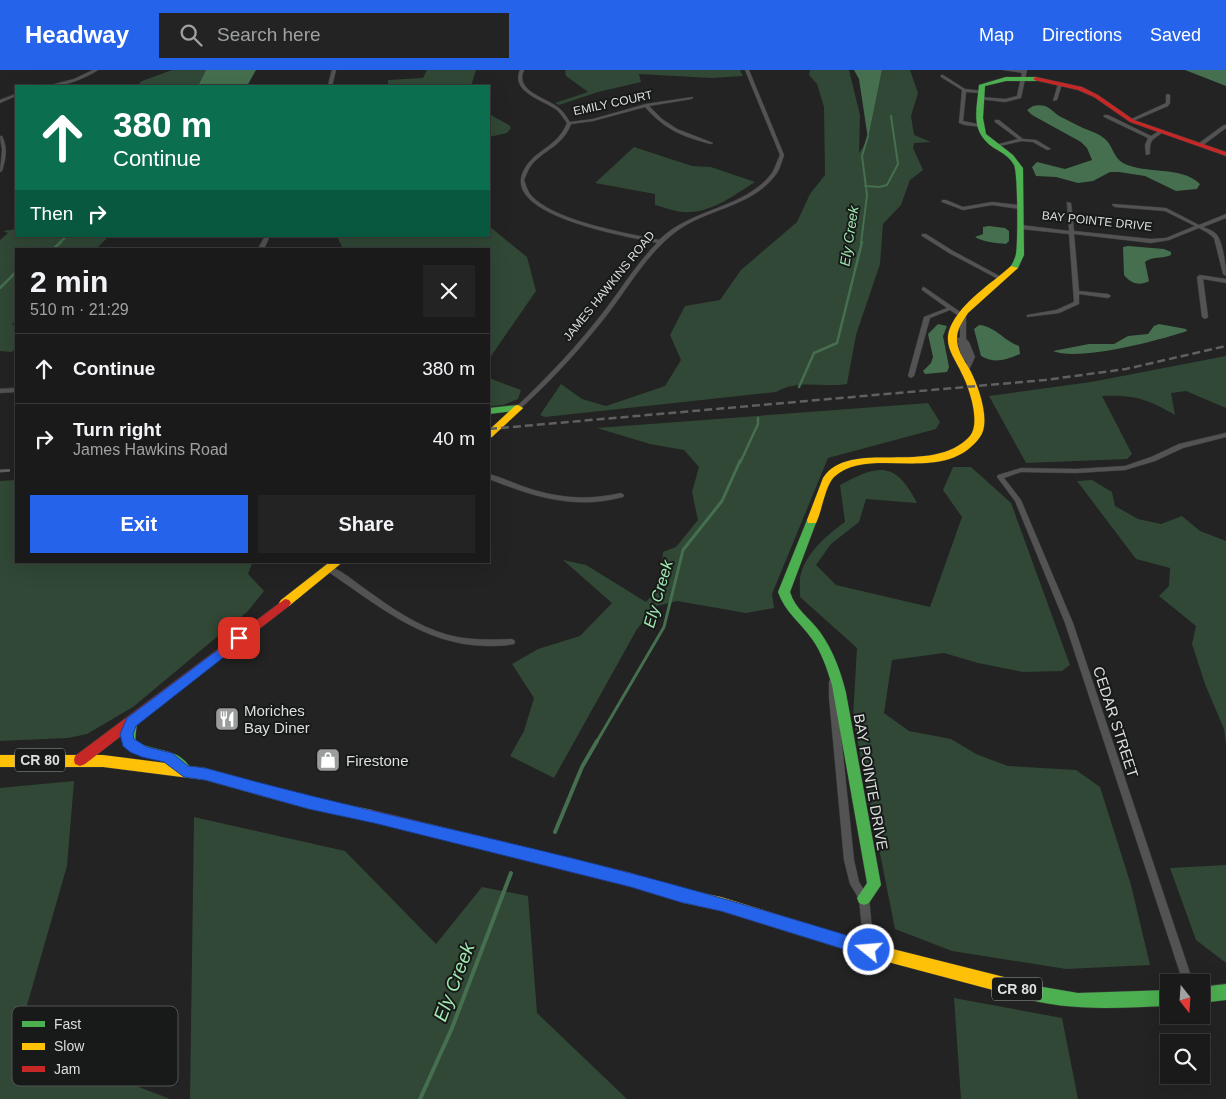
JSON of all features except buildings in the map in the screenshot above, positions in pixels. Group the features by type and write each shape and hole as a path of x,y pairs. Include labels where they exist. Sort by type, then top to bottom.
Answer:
{"street":[{"path":"53,85 75,80 96,70"},
{"path":"330,85 334,70"},
{"path":"522,70 519,76 524,88 559,110 569,123 563,138 528,165 522,180 528,196 538,205 586,226 660,242"},
{"name":"JAMES HAWKINS ROAD","path":"490,434 553,377 595,327 660,242 692,220 743,199 773,177 780,165 782,155 747,70"},
{"path":"1005,70 1089,92 1156,135"},
{"path":"964,90 961,122 980,126 982,85 994,80 1024,74"},
{"path":"942,76 964,90 1002,100 1016,99 1019,96 1024,74"},
{"path":"1055,100 1060,84"},
{"path":"0,101 15,94"},
{"path":"1130,120 1166,105 1168,103 1168,95"},
{"name":"EMILY COURT","path":"569,123 593,120 646,104 691,98"},
{"path":"646,104 675,132 711,143"},
{"path":"1106,116 1156,135 1226,154"},
{"path":"998,121 1022,140"},
{"name":"BAY POINTE DRIVE","path":"864,898 874,885 834,670 826,652 814,634 787,604 784,592 829,475 839,468 853,463 922,461 942,458 959,451 973,440 982,428 982,416 968,366 959,364 955,355 957,340 954,327 958,320 1016,266 1019,261 1021,227 1018,164 1009,154 984,138 980,126"},
{"path":"1200,146 1226,126"},
{"path":"1148,154 1147,143 1156,135"},
{"path":"0,137 4,144 5,156 0,171"},
{"path":"997,146 1022,140 1034,141 1049,149"},
{"path":"944,201 958,209 968,210 988,204 1019,207"},
{"path":"1029,316 1057,312 1077,303 1069,203"},
{"path":"1115,205 1166,210 1199,226 1216,237 1226,272"},
{"name":"BAY POINTE DRIVE","path":"1021,227 1152,241 1167,239 1226,216"},
{"path":"924,235 1002,279"},
{"path":"1205,317 1200,277 1226,281"},
{"path":"924,290 964,316"},
{"path":"1076,292 1108,296"},
{"path":"911,376 927,317 951,308"},
{"path":"0,391 15,390"},
{"path":"490,411 518,408"},
{"name":"CEDAR STREET","path":"1185,974 1069,623 1018,500 1000,477 1021,470 1076,471 1125,468 1153,459 1181,446 1226,435"},
{"path":"490,476 533,493 555,498 604,500 621,495"},
{"path":"80,760 335,565 422,629 456,640 482,643 511,642"},
{"name":"BAY POINTE DRIVE","path":"834,670 833,697 849,860 855,884 864,898 869,950"},
{"path":"131,722 126,734 128,742 146,753 168,757 184,771"},
{"name":"CR 80","path":"0,761 103,761 205,774 309,803 374,817 631,880 680,895 721,904 869,950 1037,994 1078,1001 1160,998"},
{"path":"1210,994 1226,992"}],"shaded area":[{"path":"172,70 206,70 198,85 137,85 142,81"},
{"path":"206,70 256,70 248,85 198,85"},
{"path":"427,70 476,70 471,85 388,85 388,80 423,78"},
{"path":"565,70 740,70 743,76 711,78 639,74 641,82 598,92 559,105 555,103 588,92 566,76"},
{"path":"810,70 849,70 860,115 859,153 868,139 882,70 910,70 918,93 911,116 914,135 931,142 914,143 913,148 923,170 910,180 901,205 883,224 880,264 856,335 847,384 802,385 785,388 776,392 545,417 540,415 561,384 582,399 606,406 665,386 681,360 670,335 685,306 720,300 741,270 797,222 810,194 825,175 824,107 817,84 809,75"},
{"path":"854,70 882,70 868,139 859,79"},
{"path":"1185,70 1226,70 1226,86"},
{"path":"1033,106 1045,106 1061,117 1099,135 1108,142 1117,158 1123,163 1142,169 1183,174 1200,184 1197,189 1176,191 1145,176 1119,172 1110,172 1093,181 1078,183 1056,177 1036,176 1032,167 1037,162 1065,169 1092,160 1087,148 1081,142 1032,115 1027,110"},
{"path":"490,115 509,125 511,128 507,133 490,137"},
{"path":"634,147 692,166 711,167 755,182 732,197 708,209 686,212 655,205 655,194 595,183"},
{"path":"490,227 527,257 536,291 490,358 490,248 342,247 337,237 490,237"},
{"path":"983,227 1005,228 1009,231 1009,241 1006,244 975,237 983,234"},
{"path":"15,229 15,237 108,237 97,248 15,248 15,320 12,325 15,325 15,348 12,352 0,351 0,240 8,233 3,231"},
{"path":"1123,247 1164,249 1171,252 1171,255 1145,262 1149,281 1136,283 1124,275"},
{"path":"938,324 947,326 943,336 949,367 947,372 925,374 923,371 931,363 933,357 928,334"},
{"path":"1159,324 1186,329 1187,331 1140,344 1099,352 1065,354 1053,351 1089,344 1114,344 1128,336 1148,334 1154,326"},
{"path":"979,325 990,328 1019,346 1020,354 1000,360 991,360 981,356 974,329"},
{"path":"1226,356 1226,408 1186,391 1171,393 1175,415 1140,399 1123,396 1102,396 1132,454 1127,459 1026,463 989,396 1091,382"},
{"path":"490,378 521,390 518,399 503,405 490,406"},
{"path":"928,403 940,422 936,429 828,458 772,594 774,608 746,613 677,601 657,606 637,629 554,778 510,756 524,731 534,698 512,664 538,649 580,636 612,603 563,560 586,565 646,602 661,585 663,552 676,547 698,520 692,492 699,467 684,450 650,444 597,428"},
{"path":"953,467 971,467 1011,503 1070,665 1062,671 1023,672 978,663 944,653 892,660 884,713 909,731 951,739 976,754 1008,766 1076,770 1100,787 1131,885 1150,965 1066,969 952,951 895,929 853,718 857,648 800,597 800,579 804,565 813,551 825,538 845,522 840,485 865,473 884,470 893,473 901,479 917,503 866,499 859,522 831,544 816,565 836,585 930,607 962,517 943,490"},
{"path":"15,480 15,563 252,563 248,574 264,591 248,611 133,707 87,734 68,738 0,741 0,481"},
{"path":"1092,480 1112,492 1115,506 1138,519 1161,524 1182,516 1200,531 1226,541 1226,744 1224,729 1205,684 1192,644 1196,626 1159,596 1169,586 1170,568 1136,559 1077,481"},
{"path":"74,781 67,866 27,1006 12,1006 12,1086 136,1086 170,1099 0,1099 0,788"},
{"path":"194,817 345,851 436,944 482,887 528,896 537,1013 627,1099 190,1099"},
{"path":"1226,865 1226,963 1196,940 1170,868"},
{"path":"954,998 1062,1018 1078,1099 961,1099"}],"waterway":[{"path":"866,186 879,187 887,185 898,164 891,116"},
{"name":"Ely Creek","path":"866,186 862,156 868,136"},
{"name":"Ely Creek","path":"861,243 867,195 866,186"},
{"path":"59,243 66,237"},
{"path":"54,248 61,242"},
{"name":"Ely Creek","path":"799,387 814,353 837,343 862,242"},
{"path":"0,288 15,273"},
{"name":"Ely Creek","path":"740,463 758,424 758,418"},
{"name":"Ely Creek","path":"596,743 664,627 683,550 722,501 740,461"},
{"name":"Ely Creek","path":"555,832 582,767 597,741"},
{"name":"Ely Creek","path":"420,1099 452,1028 511,873"}],"railway":[{"path":"490,429 1045,380 1126,369 1226,346"},
{"path":"0,471 15,470"}],"traffic: fast":[{"path":"1014,268 1020,255 1021,241 1019,168 1011,156 992,144 982,134 979,118 982,85 1006,79 1036,79"},
{"path":"490,411 518,408"},
{"path":"812,520 784,592 793,611 816,635 831,663 838,685 874,885 864,898"},
{"path":"131,722 129,740 132,745 136,748 166,756 185,771"},
{"path":"1008,986 1037,994 1078,1001 1160,998"},
{"path":"1210,994 1226,992"}],"traffic: slow":[{"path":"812,520 828,478 844,466 860,462 919,461 938,458 957,452 973,439 979,428 980,415 968,376 953,347 954,330 964,312 1014,268"},
{"path":"490,434 518,408"},
{"path":"285,603 336,563"},
{"path":"0,761 103,761 205,774 309,803 372,816"},
{"path":"684,896 721,904 869,950 1008,986"}],"traffic: jam":[{"path":"1036,79 1080,88 1096,96 1132,121 1226,154"},
{"path":"80,760 285,603"},
{"path":"372,816 631,880 684,896"}],"place":[{"name":"Moriches Bay Diner","path":"227,719"},
{"name":"Firestone","path":"328,760"}],"route":[{"path":"239,638 131,722 126,734 128,742 146,753 168,757 184,771 205,774 309,803 374,817 631,880 680,895 721,904 869,950"}]}
